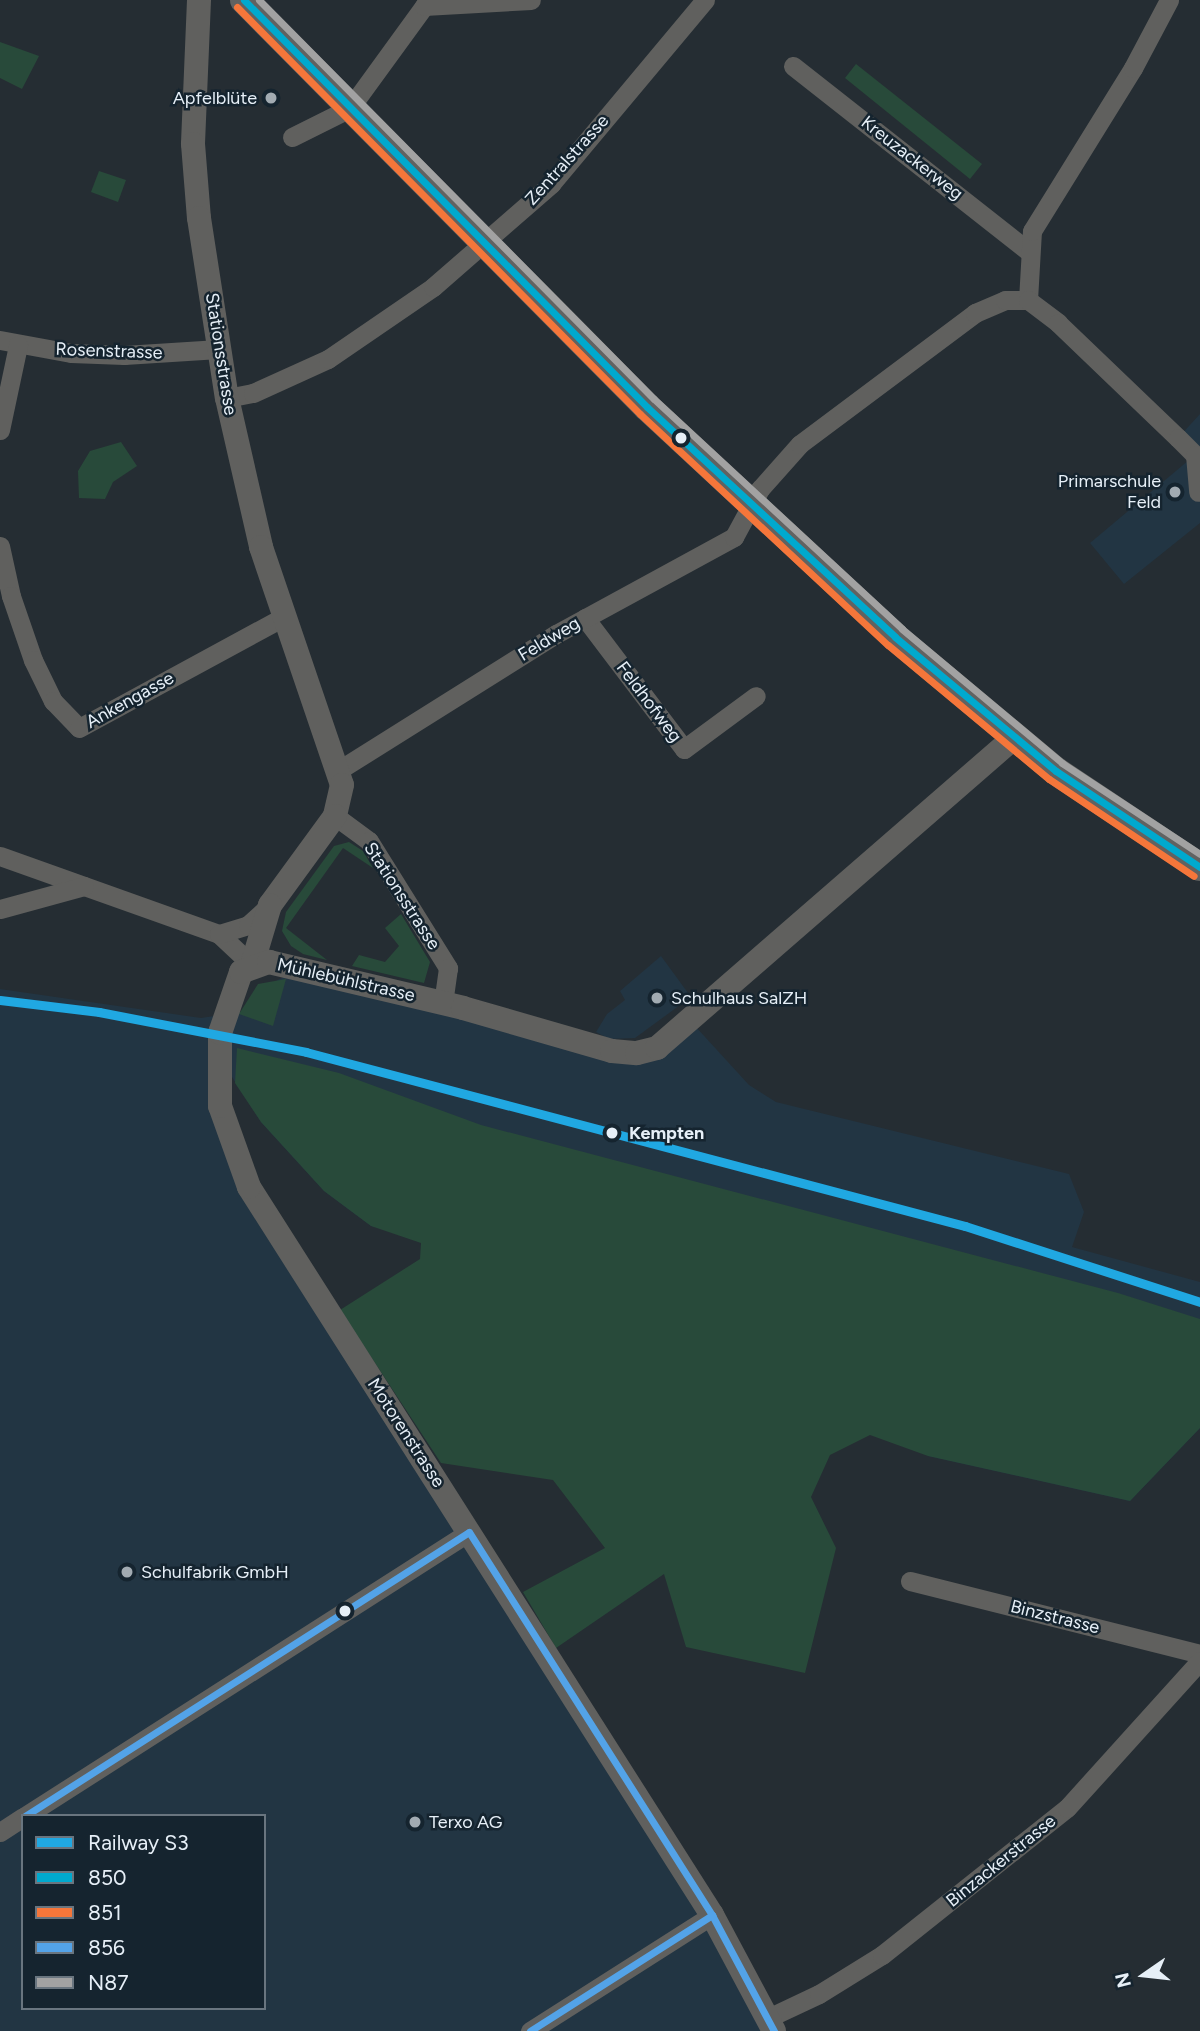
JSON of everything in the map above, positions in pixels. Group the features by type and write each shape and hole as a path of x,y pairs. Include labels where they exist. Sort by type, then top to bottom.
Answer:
{"main road":[{"path":"244,0 752,507 895,637 1015,737 1126,821 1200,866"}],"street":[{"name":"Stationsstrasse","path":"199,0 193,144 199,218 227,398 252,512 339,770 342,793 335,816 369,841 448,968 443,1003"},
{"path":"292,137 350,108 424,6 531,0"},
{"name":"Zentralstrasse","path":"227,398 253,393 349,348 485,243 551,184 705,0"},
{"path":"1169,0 1133,68 1041,211 1029,251 1028,300 1195,455 1198,492"},
{"name":"Kreuzackerweg","path":"793,66 1029,251"},
{"name":"Feldweg","path":"339,770 585,618 734,537 760,489 800,444 845,406 975,313 1005,300 1028,300"},
{"path":"0,430 9,342"},
{"name":"Rosenstrasse","path":"9,342 124,355 219,349"},
{"name":"Ankengasse","path":"0,546 11,596 33,660 53,701 79,728 285,615"},
{"name":"Feldhofweg","path":"585,618 684,749 756,696"},
{"path":"443,1003 612,1051 637,1054 657,1048 1015,737"},
{"name":"Motorenstrasse","path":"335,816 270,905 252,965 241,972 232,992 219,1044 218,1097 231,1146 249,1187 712,1915 771,2024"},
{"name":"Mühlebühlstrasse","path":"0,856 219,934 252,965 274,962 443,1003"},
{"path":"0,909 85,886"},
{"path":"219,934 248,925 270,905"},
{"path":"27,1814 469,1532"},
{"name":"Binzstrasse","path":"909,1581 1200,1654"},
{"name":"Binzackerstrasse","path":"771,2024 890,1950 1067,1808 1200,1661"},
{"path":"0,1832 21,1818"},
{"path":"530,2031 712,1915"}],"shaded area":[{"name":"Primarschule Feld","path":"1200,414 1200,523 1124,584 1090,543 1195,455 1178,438"},
{"name":"Schulhaus SalZH","path":"661,956 691,997 635,1038 609,1039 596,1032 607,1014 625,1000 620,991"},
{"path":"293,972 633,1063 695,1026 749,1085 776,1102 1069,1174 1084,1212 1072,1247 1200,1282 1200,1428 1130,1501 928,1456 856,1342 371,1226 324,1191 261,1122 232,1077 225,1126 774,2031 0,2031 0,989 201,1018 247,1011 259,990"}],"green space":[{"path":"0,42 39,56 22,89 0,78"},
{"path":"856,64 982,164 970,179 845,78"},
{"path":"99,171 126,180 118,202 91,192"},
{"path":"121,442 137,466 113,482 105,499 79,498 78,471 90,451"},
{"path":"349,842 363,851 373,868 343,848 286,928 327,960 303,954 291,946 282,931 286,912 334,846"},
{"path":"401,914 430,962 424,983 352,966 359,955 385,962 399,946 385,928"},
{"path":"286,979 273,1026 239,1014 258,984"},
{"path":"237,1048 339,1073 481,1125 1118,1293 1200,1319 1200,1428 1130,1501 928,1456 870,1435 830,1455 811,1497 836,1548 805,1673 686,1647 664,1574 556,1648 523,1592 605,1548 553,1480 441,1463 340,1310 420,1259 421,1243 371,1226 324,1191 261,1122 235,1083"}],"rail line":[{"name":"S3","path":"0,1000 99,1012 306,1052 965,1226 1200,1302"}],"transit line":[{"name":"850","path":"244,0 647,407 895,637 1056,771 1200,867"},
{"name":"N87","path":"259,0 654,399 902,629 1062,763 1200,854"},
{"name":"851","path":"237,7 640,414 888,645 1049,779 1194,876"},
{"name":"856","path":"28,1814 469,1532 712,1915 774,2031"},
{"name":"856","path":"530,2031 712,1915"}],"place":[{"name":"Apfelblüte","path":"271,98"},
{"name":"Primarschule Feld","path":"1175,492"},
{"name":"Schulhaus SalZH","path":"657,998"},
{"name":"Kempten","path":"612,1133"},
{"name":"Schulfabrik GmbH","path":"127,1572"},
{"name":"Terxo AG","path":"415,1822"}]}
